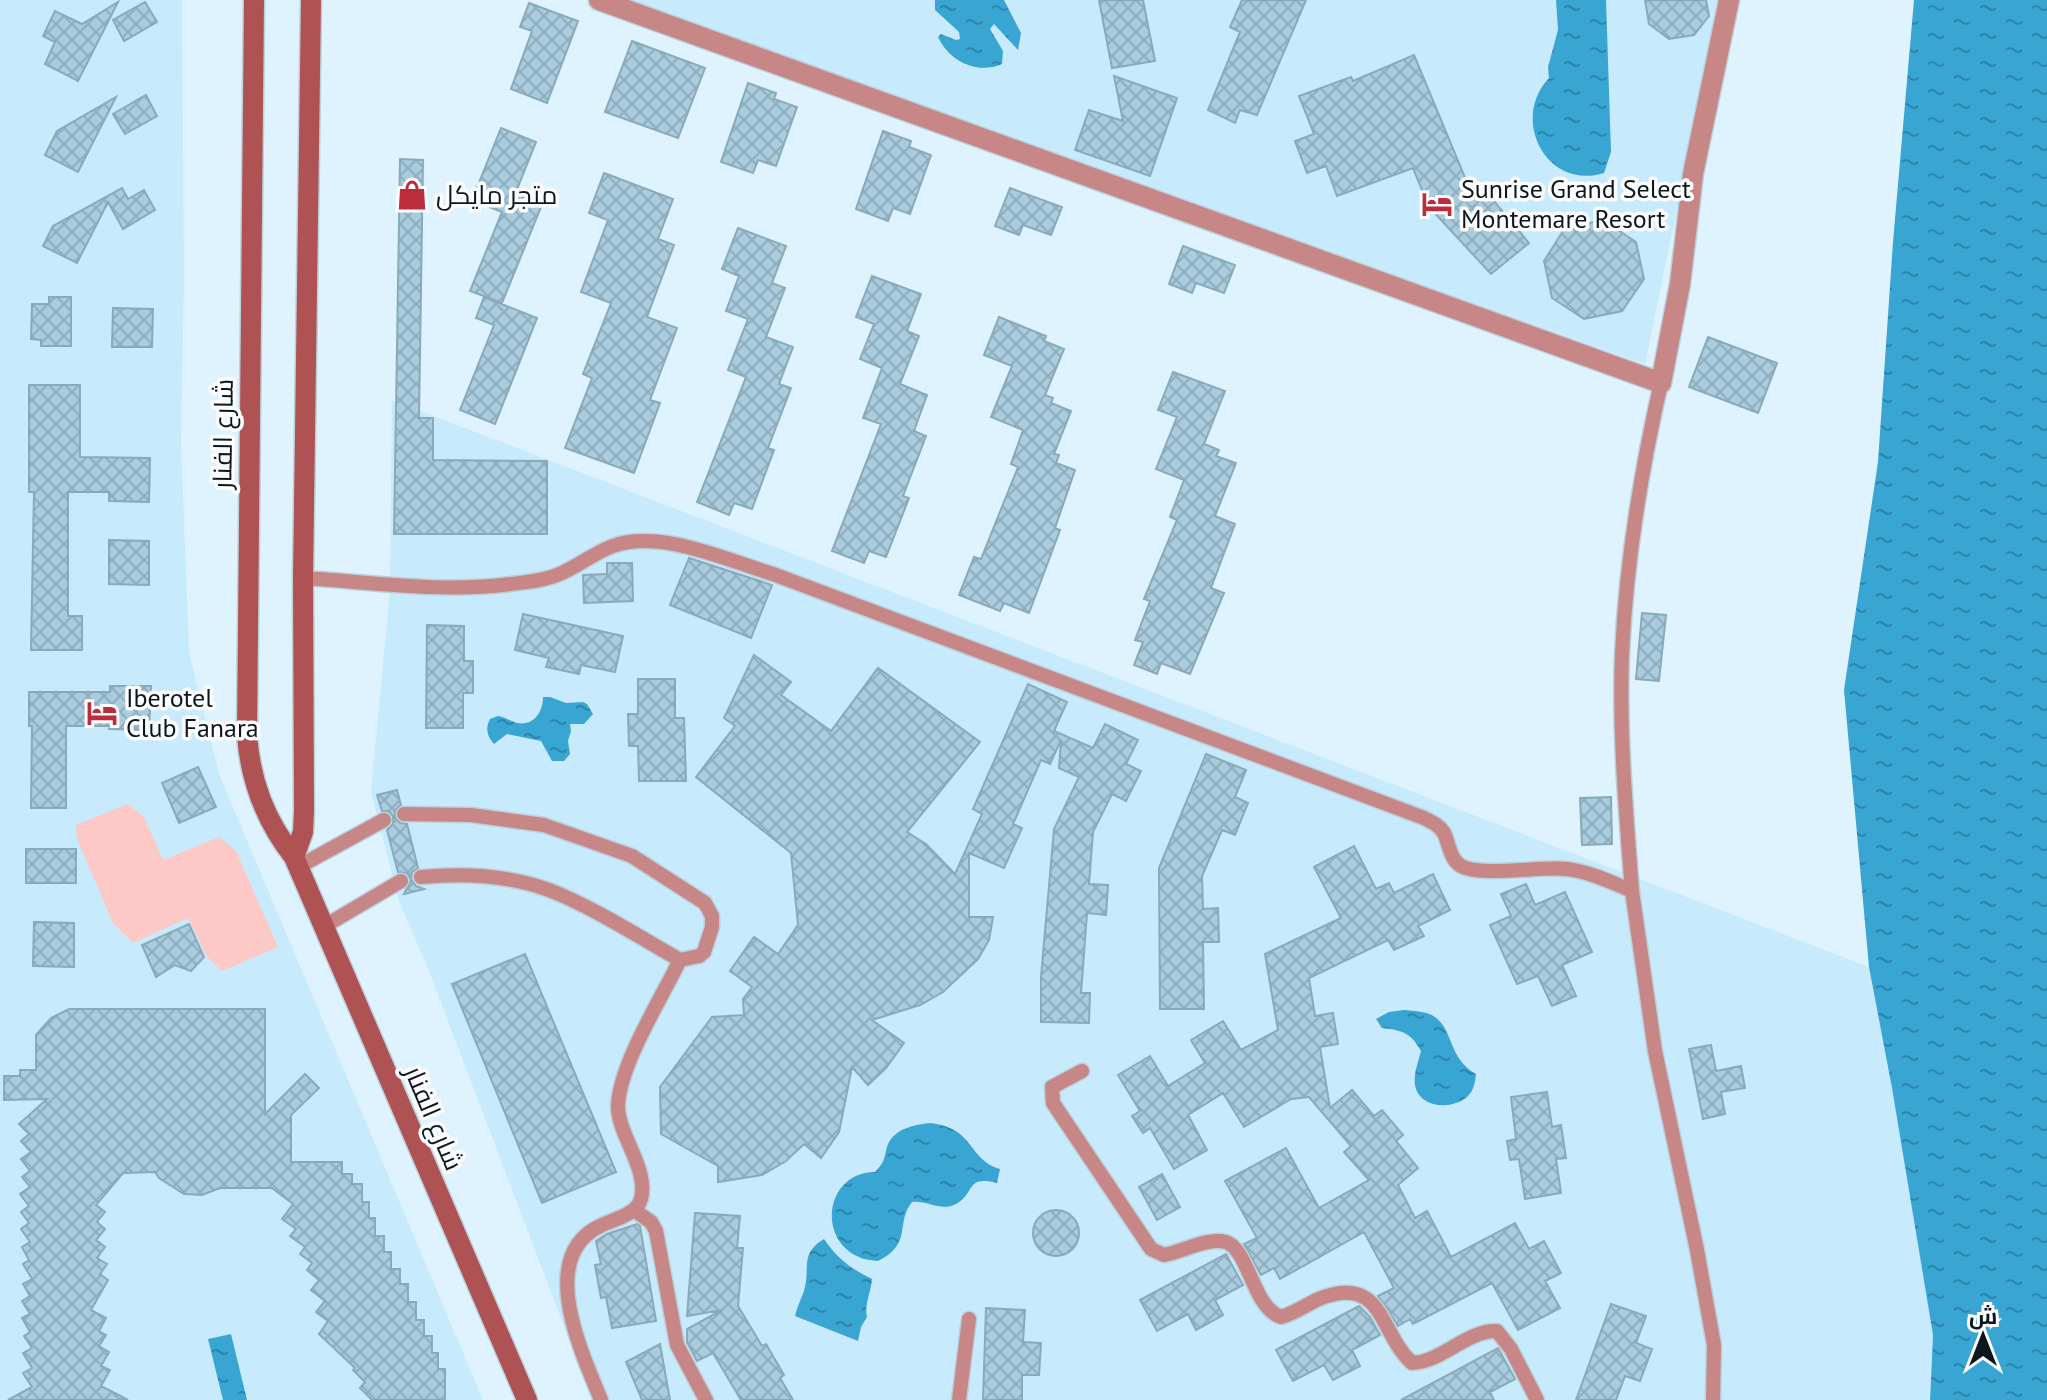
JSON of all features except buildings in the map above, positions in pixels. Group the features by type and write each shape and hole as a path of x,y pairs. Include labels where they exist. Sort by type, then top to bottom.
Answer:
{"main road":[{"name":"شارع الفنار","path":"254,0 247,734 250,769 278,837 296,862 527,1400"},
{"path":"296,862 304,811 303,578 311,0"}],"street":[{"path":"599,0 1661,383 1678,296 1693,174 1729,0"}],"lane":[{"path":"1661,383 1642,479 1626,603 1622,656 1625,804 1632,891 1655,1051 1714,1345 1713,1400"},
{"path":"303,578 448,588 506,585 538,581 562,573 612,546 638,539 665,542 773,574 1424,818 1438,825 1461,866 1486,870 1565,868 1594,874 1632,891"},
{"path":"404,814 471,815 544,825 632,856 705,903 712,916 711,935 704,952 680,960 550,891 507,879 465,874 421,877"},
{"path":"296,862 384,820"},
{"path":"323,927 401,881"},
{"path":"601,1400 574,1331 567,1297 569,1267 579,1241 596,1227 634,1210 641,1201 641,1176 618,1107 626,1071 680,960"},
{"path":"1082,1071 1052,1087 1053,1103 1151,1249 1164,1255 1204,1244 1225,1242 1237,1252 1264,1303 1274,1315 1281,1317 1321,1298 1352,1293 1363,1295 1375,1304 1412,1363 1425,1362 1484,1333 1497,1331 1511,1349 1537,1400"},
{"path":"634,1210 651,1222 656,1231 677,1345 706,1400"},
{"path":"959,1400 969,1319"}],"shaded area":[{"name":"Iberotel Club Fanara","path":"0,0 182,0 184,277 181,441 189,652 219,774 483,1400 0,1400"},
{"name":"Sunrise Grand Select Montemare Resort","path":"626,0 1723,0 1711,44 1645,364"},
{"path":"392,400 1869,967 1933,1335 1929,1400 592,1400 429,971 399,901 371,792 390,590"},
{"path":"128,804 144,817 163,860 219,837 236,851 278,947 222,971 207,957 188,918 133,943 113,923 77,839 76,825"}],"water":[{"path":"935,0 1004,0 1021,33 1018,50 994,24 990,29 1003,51 1002,64 983,68 956,59 938,37 941,34 956,40 960,39 959,32 935,10"},
{"path":"1556,0 1606,0 1611,152 1604,173 1583,176 1565,172 1551,162 1540,148 1534,131 1533,113 1538,95 1549,78 1548,67 1558,30"},
{"path":"1914,0 2047,0 2047,1400 1930,1400 1933,1335 1869,967 1844,690 1878,462"},
{"path":"543,697 566,703 583,702 593,714 584,724 570,724 570,754 564,761 552,761 541,741 507,734 494,744 488,732 490,719 498,716 517,723 533,720 539,713"},
{"path":"1404,1010 1428,1014 1441,1023 1460,1060 1476,1074 1473,1089 1467,1097 1454,1104 1439,1105 1420,1096 1415,1080 1421,1051 1409,1036 1382,1028 1376,1019 1389,1012"},
{"path":"931,1123 956,1131 982,1158 1000,1169 997,1183 975,1183 962,1200 950,1206 912,1202 896,1248 878,1261 859,1257 845,1248 836,1236 832,1208 837,1194 858,1175 875,1172 879,1168 889,1142 897,1133"},
{"path":"824,1239 845,1262 872,1279 867,1317 858,1341 795,1316 806,1283 811,1250"},
{"path":"231,1334 247,1400 223,1400 208,1339"}],"place":[{"name":"متجر مايكل","path":"412,195"},
{"name":"Sunrise Grand Select Montemare Resort","path":"1437,204"},
{"name":"Iberotel Club Fanara","path":"102,713"}]}
